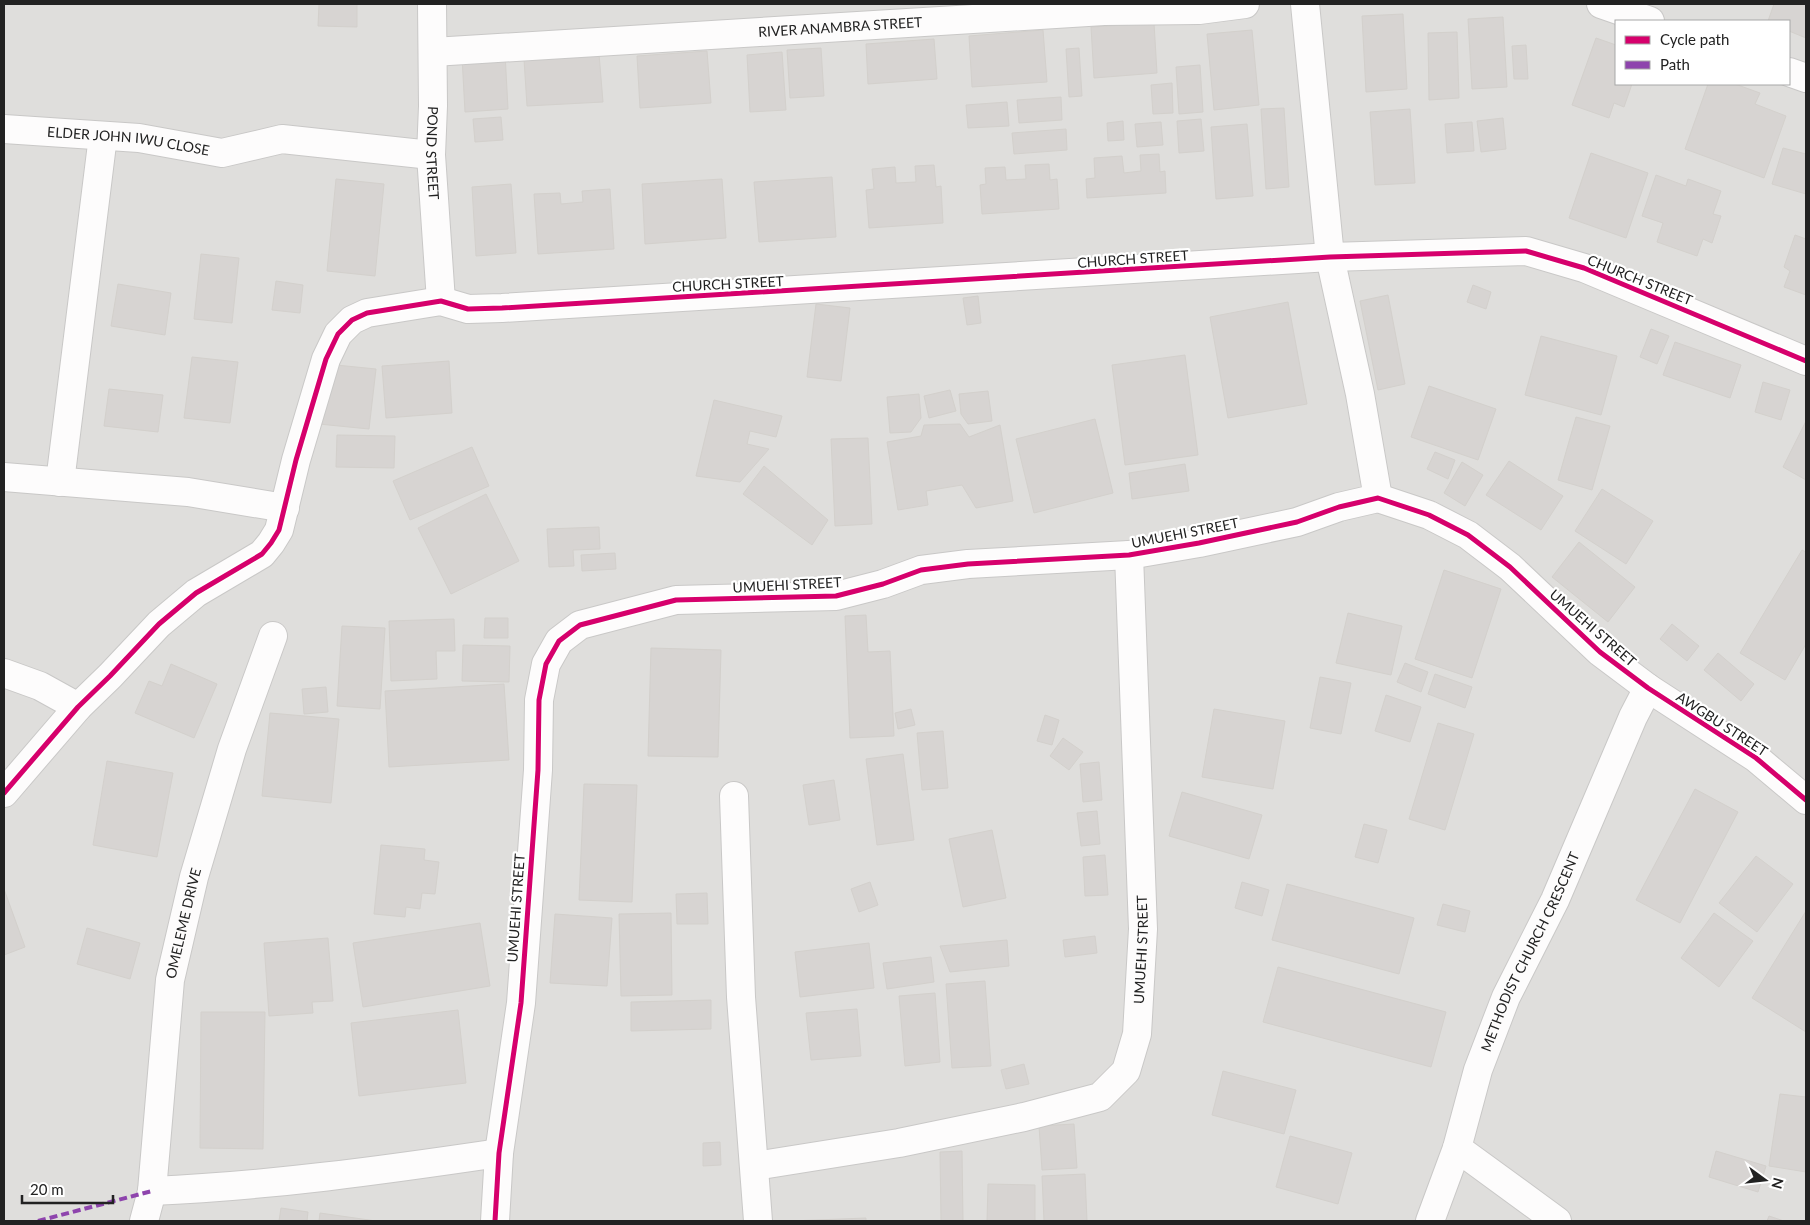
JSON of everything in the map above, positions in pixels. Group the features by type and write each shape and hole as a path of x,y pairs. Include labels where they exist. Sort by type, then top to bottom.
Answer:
{"street":[{"name":"POND STREET","path":"432,4 431,155 441,301"},
{"name":"RIVER ANAMBRA STREET","path":"433,52 1094,12 1199,10 1245,4"},
{"path":"1307,4 1330,257 1360,394 1378,498"},
{"path":"1602,4 1647,20"},
{"path":"1790,72 1806,78"},
{"name":"ELDER JOHN IWU CLOSE","path":"4,129 139,138 222,153 282,139 431,155"},
{"path":"60,482 103,136"},
{"name":"CHURCH STREET","path":"441,301 468,308 502,308 1330,257 1526,251 1584,268 1806,361"},
{"path":"4,793 78,706 110,676 159,624 196,593 262,554 279,530 296,460 326,359 338,334 352,320 367,313 441,301"},
{"path":"4,477 188,492 285,508"},
{"name":"UMUEHI STREET","path":"495,1221 499,1153 521,1003 538,770 539,700 546,664 559,641 580,625 676,600 836,596 883,584 921,570 968,564 1128,556 1199,544 1297,522 1339,507 1378,498 1429,515 1468,535 1510,567 1600,652 1648,688"},
{"name":"UMUEHI STREET","path":"755,1166 899,1143 1024,1117 1100,1098 1126,1071 1137,1034 1143,929 1128,556"},
{"name":"OMELEME DRIVE","path":"144,1221 152,1191 170,980 199,859 232,749 273,636"},
{"path":"4,673 40,686 78,706"},
{"name":"AWGBU STREET","path":"1648,688 1756,758 1806,800"},
{"name":"METHODIST CHURCH CRESCENT","path":"1430,1221 1457,1148 1478,1070 1506,997 1555,900 1648,688"},
{"path":"734,796 741,997 748,1111 755,1166 758,1221"},
{"path":"1457,1148 1557,1221"},
{"path":"152,1191 236,1187 336,1177 499,1153"}],"shaded area":[{"path":"4,4 1806,4 1806,1221 4,1221"}],"building":[{"path":"319,4 357,4 357,27 318,26"},
{"path":"1774,4 1806,4 1806,38 1790,31 1790,20 1768,20"},
{"path":"1403,14 1407,89 1366,92 1362,16"},
{"path":"1503,17 1507,87 1472,89 1468,19"},
{"path":"1154,23 1157,73 1094,78 1091,27"},
{"path":"1043,30 1047,82 972,87 969,36"},
{"path":"1252,30 1259,105 1214,110 1207,34"},
{"path":"1457,32 1459,98 1429,100 1428,33"},
{"path":"1596,38 1615,45 1615,85 1632,85 1624,107 1614,103 1609,118 1572,105"},
{"path":"934,39 937,79 868,84 866,44"},
{"path":"1526,45 1528,79 1514,79 1512,46"},
{"path":"821,48 824,96 790,98 787,50"},
{"path":"1079,48 1082,96 1069,97 1066,49"},
{"path":"707,51 711,103 640,108 637,56"},
{"path":"782,52 786,110 750,112 747,55"},
{"path":"505,53 508,109 465,112 462,57"},
{"path":"599,54 603,102 527,106 524,59"},
{"path":"1200,65 1203,112 1179,114 1176,67"},
{"path":"1172,83 1173,113 1153,114 1151,85"},
{"path":"1708,85 1738,85 1760,93 1755,104 1786,116 1764,178 1685,149"},
{"path":"1061,97 1062,120 1019,123 1017,100"},
{"path":"1007,102 1009,126 968,128 966,105"},
{"path":"1284,108 1289,187 1266,189 1261,109"},
{"path":"1410,109 1415,183 1375,185 1370,112"},
{"path":"501,117 503,140 475,142 473,119"},
{"path":"1503,118 1506,149 1481,152 1477,121"},
{"path":"1201,119 1204,151 1179,153 1177,121"},
{"path":"1123,121 1124,140 1108,141 1107,123"},
{"path":"1161,122 1163,145 1137,147 1135,124"},
{"path":"1472,122 1474,151 1447,153 1445,124"},
{"path":"1247,124 1253,196 1216,199 1211,127"},
{"path":"1066,129 1067,150 1014,154 1012,133"},
{"path":"1783,148 1806,154 1806,194 1772,184"},
{"path":"1591,153 1648,173 1626,238 1569,218"},
{"path":"1159,154 1160,172 1165,171 1166,193 1087,198 1086,179 1095,178 1094,158 1122,156 1124,173 1141,171 1140,155"},
{"path":"1049,164 1050,180 1057,179 1059,209 982,214 980,185 986,184 985,168 1005,167 1006,180 1026,179 1025,165"},
{"path":"934,165 936,187 941,186 943,223 869,228 866,190 874,189 872,169 895,167 896,183 916,182 915,166"},
{"path":"1656,175 1686,186 1688,179 1721,191 1713,214 1721,216 1712,243 1703,239 1697,256 1657,242 1663,223 1642,216"},
{"path":"832,177 836,237 759,242 754,182"},
{"path":"336,179 384,184 375,276 327,271"},
{"path":"722,179 726,238 645,244 642,184"},
{"path":"511,184 516,253 476,256 472,187"},
{"path":"610,189 614,249 538,254 534,194 560,193 561,204 583,202 582,191"},
{"path":"1795,235 1806,239 1806,295 1784,287 1790,271 1784,267"},
{"path":"201,254 239,258 232,323 194,319"},
{"path":"276,281 303,285 300,313 272,310"},
{"path":"118,284 171,293 165,335 111,326"},
{"path":"1473,285 1491,292 1486,309 1467,302"},
{"path":"1388,295 1405,384 1378,390 1360,301"},
{"path":"978,296 981,323 967,325 963,298"},
{"path":"1288,302 1307,404 1228,418 1210,317"},
{"path":"816,304 850,308 841,381 807,377"},
{"path":"1651,329 1669,336 1657,364 1640,357"},
{"path":"1541,336 1617,356 1601,415 1525,395"},
{"path":"1675,342 1741,365 1730,398 1663,375"},
{"path":"1185,355 1198,455 1125,465 1112,365"},
{"path":"192,357 238,362 230,423 184,418"},
{"path":"449,361 452,413 386,418 382,366"},
{"path":"326,364 376,369 369,429 319,424"},
{"path":"1763,382 1790,390 1781,420 1755,412"},
{"path":"1429,386 1496,409 1478,460 1411,437"},
{"path":"109,389 163,395 158,432 104,426"},
{"path":"950,390 956,411 929,418 924,396"},
{"path":"988,391 992,421 968,424 961,414 959,394"},
{"path":"919,394 921,418 911,432 890,433 887,397"},
{"path":"714,400 782,416 776,437 750,431 747,444 769,449 740,482 696,476"},
{"path":"1576,417 1610,426 1592,490 1558,480"},
{"path":"1095,419 1113,493 1034,513 1016,439"},
{"path":"1806,421 1806,480 1783,467"},
{"path":"960,424 969,437 1000,425 1013,501 976,508 962,485 926,491 928,505 898,510 887,442 921,436 924,425"},
{"path":"337,435 395,436 394,468 336,467"},
{"path":"868,438 872,524 835,526 831,439"},
{"path":"472,447 489,486 410,520 393,481"},
{"path":"1435,452 1455,460 1448,479 1427,469"},
{"path":"1509,461 1563,496 1541,530 1486,495"},
{"path":"1462,462 1483,475 1465,506 1444,493"},
{"path":"1185,464 1189,491 1132,499 1129,473"},
{"path":"764,466 828,520 812,545 743,494"},
{"path":"1602,489 1653,521 1626,564 1575,531"},
{"path":"486,494 519,561 451,594 418,528"},
{"path":"599,527 600,549 573,550 574,566 549,567 547,529"},
{"path":"1579,542 1635,587 1608,622 1552,577"},
{"path":"1802,550 1806,552 1806,644 1785,680 1740,653"},
{"path":"615,553 616,569 582,571 581,555"},
{"path":"1444,570 1501,589 1472,678 1415,659"},
{"path":"1348,613 1402,626 1391,675 1336,663"},
{"path":"866,615 868,652 890,651 894,736 850,738 845,616"},
{"path":"485,618 508,618 508,638 484,638"},
{"path":"454,619 455,651 436,651 437,679 391,681 389,621"},
{"path":"1672,624 1699,646 1687,661 1660,639"},
{"path":"342,626 385,628 380,709 337,706"},
{"path":"463,645 510,646 509,682 462,681"},
{"path":"651,648 721,650 718,757 648,756"},
{"path":"1718,653 1754,684 1741,701 1704,670"},
{"path":"1405,663 1428,672 1421,692 1397,682"},
{"path":"171,664 217,684 194,738 135,713 149,681 162,686"},
{"path":"1435,674 1472,687 1465,708 1428,694"},
{"path":"1320,677 1351,683 1341,734 1310,728"},
{"path":"504,684 509,760 389,767 385,691"},
{"path":"326,687 328,712 304,714 302,689"},
{"path":"1386,695 1421,707 1410,742 1375,731"},
{"path":"911,709 915,725 898,729 895,713"},
{"path":"1214,709 1285,721 1273,789 1202,777"},
{"path":"270,713 339,719 331,803 262,796"},
{"path":"1045,715 1059,720 1052,745 1037,741"},
{"path":"1438,723 1474,734 1445,830 1409,819"},
{"path":"943,731 948,788 922,790 917,733"},
{"path":"1063,738 1083,752 1069,770 1050,756"},
{"path":"903,754 914,840 877,845 866,759"},
{"path":"107,761 173,773 157,857 93,845"},
{"path":"1099,762 1102,800 1083,802 1080,764"},
{"path":"834,780 840,820 809,825 803,785"},
{"path":"584,784 637,785 632,902 579,900"},
{"path":"1695,789 1738,812 1680,923 1636,900"},
{"path":"1182,792 1262,815 1249,859 1169,836"},
{"path":"1097,811 1100,844 1081,846 1077,813"},
{"path":"1364,824 1387,830 1378,863 1355,857"},
{"path":"992,830 1006,898 963,907 949,839"},
{"path":"381,845 425,849 424,860 439,862 435,894 422,893 420,909 406,907 405,917 374,914"},
{"path":"1105,855 1108,895 1085,896 1083,857"},
{"path":"1756,856 1793,884 1757,932 1719,903"},
{"path":"870,882 878,905 859,912 851,889"},
{"path":"1242,882 1269,890 1262,916 1235,908"},
{"path":"1287,884 1414,918 1399,974 1272,940"},
{"path":"4,889 25,947 4,955"},
{"path":"707,893 708,924 677,924 676,894"},
{"path":"1443,904 1470,911 1465,932 1437,925"},
{"path":"1806,911 1806,1032 1752,998"},
{"path":"671,913 672,995 621,996 619,914"},
{"path":"1714,913 1753,941 1719,987 1681,958"},
{"path":"555,914 612,918 607,986 550,983"},
{"path":"480,923 490,986 363,1007 353,943"},
{"path":"87,928 140,943 130,979 77,964"},
{"path":"1095,936 1097,953 1065,957 1063,940"},
{"path":"328,938 333,1001 312,1002 313,1013 269,1016 264,943"},
{"path":"1007,940 1009,966 950,972 940,946"},
{"path":"869,943 874,988 800,997 795,952"},
{"path":"931,957 934,982 887,989 883,963"},
{"path":"1278,967 1446,1012 1431,1067 1263,1022"},
{"path":"985,981 991,1066 952,1068 946,984"},
{"path":"935,993 940,1062 905,1066 899,996"},
{"path":"711,1000 711,1029 631,1031 631,1002"},
{"path":"857,1009 861,1056 811,1060 806,1013"},
{"path":"458,1010 466,1083 359,1096 351,1023"},
{"path":"201,1012 265,1012 263,1149 200,1148"},
{"path":"1024,1064 1029,1084 1006,1089 1001,1070"},
{"path":"1223,1071 1296,1090 1284,1134 1212,1115"},
{"path":"1780,1094 1806,1097 1806,1172 1769,1166"},
{"path":"1074,1124 1077,1168 1042,1170 1039,1126"},
{"path":"1290,1136 1352,1153 1338,1204 1276,1187"},
{"path":"720,1142 721,1165 703,1166 703,1143"},
{"path":"962,1151 963,1221 941,1221 940,1152"},
{"path":"1716,1151 1766,1166 1758,1192 1709,1177"},
{"path":"1085,1174 1087,1221 1044,1221 1042,1176"},
{"path":"988,1184 1035,1185 1035,1221 987,1221"},
{"path":"281,1208 308,1212 307,1221 279,1221"},
{"path":"320,1213 376,1221 319,1221"},
{"path":"1769,1216 1784,1221 1767,1221"},
{"path":"866,1218 866,1221 791,1221"}],"marked path":[{"path":"38,1221 152,1191"}],"cycle path":[{"path":"4,793 78,707 159,624 196,593 262,554 271,543 279,530 296,460 326,359 338,334 352,320 367,313 441,301 468,309 502,308 1330,257 1526,251 1584,268 1806,361"},
{"path":"495,1221 499,1153 521,1003 538,770 539,700 546,664 559,641 580,625 676,600 836,596 883,584 921,570 968,564 1129,555 1199,543 1297,522 1339,507 1378,498 1429,515 1468,535 1510,567 1600,652 1648,688 1756,758 1806,800"}]}
